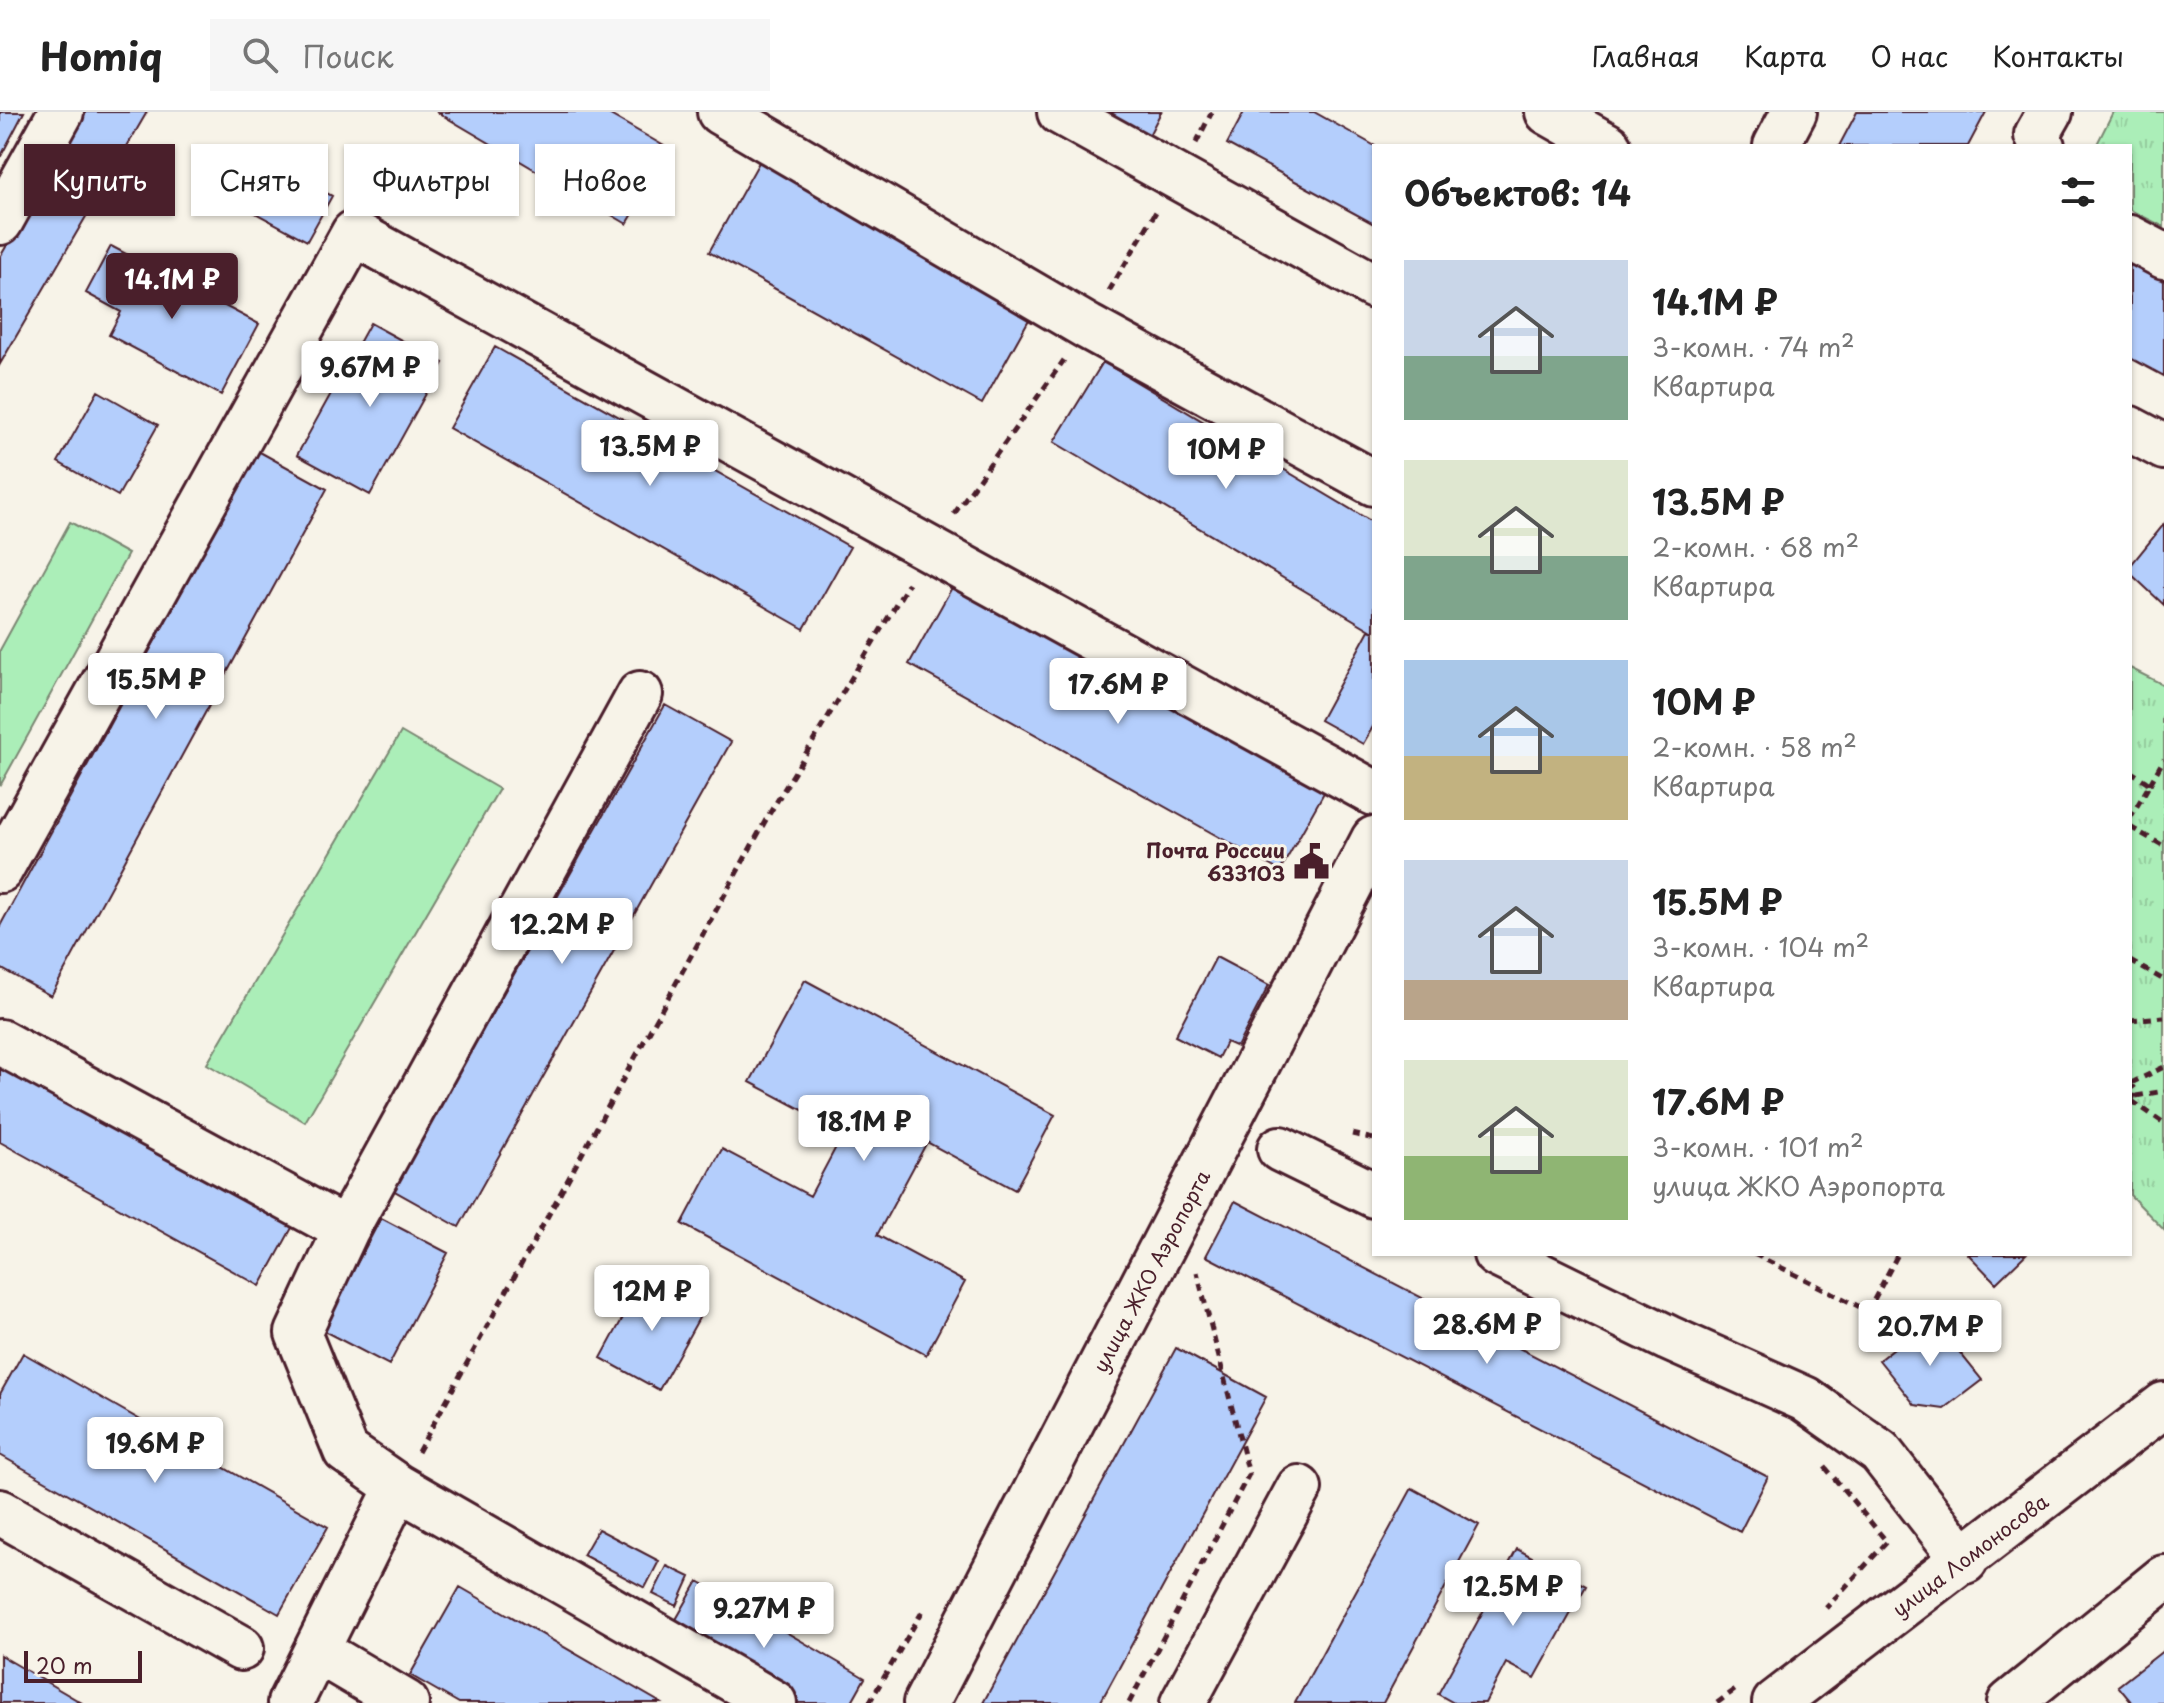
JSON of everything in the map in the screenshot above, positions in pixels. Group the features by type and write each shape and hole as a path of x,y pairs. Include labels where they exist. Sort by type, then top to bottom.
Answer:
{"street":[{"path":"0,222 61,112"},
{"path":"1060,112 1372,285"},
{"path":"1548,112 1604,144"},
{"path":"1777,144 1794,112"},
{"path":"2041,144 2037,135 2050,112"},
{"path":"735,116 1088,327 1372,482"},
{"path":"0,870 354,233 928,551 1372,792"},
{"path":"2132,239 2164,256"},
{"path":"2132,430 2164,447"},
{"path":"640,694 346,1230 298,1333 346,1451 398,1487 774,1703"},
{"name":"улица ЖКО Аэропорта","path":"926,1703 1372,843"},
{"path":"0,1042 346,1230"},
{"path":"1280,1149 1372,1194"},
{"path":"1500,1256 1668,1338 1805,1399 1880,1452 1965,1561"},
{"name":"улица Ломоносова","path":"1758,1694 1965,1561 2164,1405"},
{"path":"290,1703 398,1487"},
{"path":"1183,1703 1299,1488"},
{"path":"0,1512 241,1648"},
{"path":"2010,1703 2164,1578"},
{"path":"318,1651 406,1703"}],"path":[{"path":"398,1487 768,816 928,551 1088,327 1177,177"},
{"path":"2164,716 2164,730"},
{"path":"2132,815 2164,759"},
{"path":"2132,772 2150,784"},
{"path":"2132,828 2164,846"},
{"path":"2132,962 2164,980"},
{"path":"2132,1020 2164,1017"},
{"path":"2132,1083 2164,1067"},
{"path":"2133,1101 2164,1091"},
{"path":"2133,1101 2164,1123"},
{"path":"1758,1256 1868,1311 1897,1256"},
{"path":"1129,1703 1249,1474 1195,1264"},
{"path":"1816,1618 1887,1542 1822,1463"},
{"path":"1717,1703 1758,1694"}],"green space":[{"path":"2113,112 2164,112 2164,227 2132,211 2132,144 2097,144"},
{"path":"70,522 128,554 0,786 0,650"},
{"path":"2132,669 2164,685 2164,1230 2132,1197"},
{"path":"401,732 499,789 305,1122 207,1064"}],"building":[{"path":"0,112 24,112 0,158"},
{"path":"85,112 147,112 128,144 66,144"},
{"path":"437,112 605,112 661,144 535,144 535,170 519,160 519,144 491,144"},
{"path":"1078,112 1161,112 1143,147"},
{"path":"1244,112 1314,112 1372,144 1372,223 1227,144"},
{"path":"1857,112 1986,112 1969,144 1840,144"},
{"path":"763,155 1036,307 982,404 709,252"},
{"path":"24,216 86,216 0,364 0,257"},
{"path":"261,216 321,216 307,241"},
{"path":"613,216 632,216 627,224"},
{"path":"111,246 259,324 221,395 109,335 121,312 86,293"},
{"path":"2132,264 2164,281 2164,376 2132,359"},
{"path":"370,323 443,363 370,495 297,455"},
{"path":"495,347 850,547 804,629 449,428"},
{"path":"1103,362 1372,522 1372,631 1054,442"},
{"path":"98,391 158,425 118,496 58,462"},
{"path":"258,451 327,489 51,996 0,968 0,926"},
{"path":"2164,524 2164,605 2132,575 2132,564"},
{"path":"955,582 1326,789 1280,871 909,664"},
{"path":"1369,630 1372,631 1372,728 1363,744 1320,720"},
{"path":"665,705 731,742 459,1227 393,1190"},
{"path":"1216,957 1269,985 1237,1047 1226,1042 1218,1058 1175,1036"},
{"path":"805,980 1055,1115 1015,1190 927,1142 877,1235 965,1282 926,1355 682,1224 722,1149 810,1196 844,1132 750,1082"},
{"path":"0,1064 293,1226 260,1286 0,1142"},
{"path":"1235,1201 1768,1477 1740,1532 1206,1256"},
{"path":"381,1218 448,1253 389,1365 322,1330"},
{"path":"1970,1256 2024,1256 1996,1283"},
{"path":"645,1277 704,1309 659,1390 601,1358"},
{"path":"1932,1318 1982,1380 1944,1409 1915,1405 1879,1360"},
{"path":"1176,1348 1266,1397 1100,1703 983,1703"},
{"path":"23,1353 328,1527 279,1614 0,1455 0,1394"},
{"path":"1412,1488 1479,1525 1383,1703 1295,1703"},
{"path":"598,1529 659,1561 645,1588 583,1555"},
{"path":"1517,1549 1586,1586 1535,1678 1506,1663 1485,1703 1454,1703 1438,1694"},
{"path":"667,1566 690,1577 677,1606 653,1594"},
{"path":"698,1581 865,1678 851,1703 797,1703 670,1630"},
{"path":"460,1587 661,1703 459,1703 410,1675"},
{"path":"2164,1650 2164,1703 2132,1703 2118,1686"},
{"path":"0,1655 82,1703 0,1703"}],"place":[{"name":"Почта России 633103","path":"1311,862"}]}
